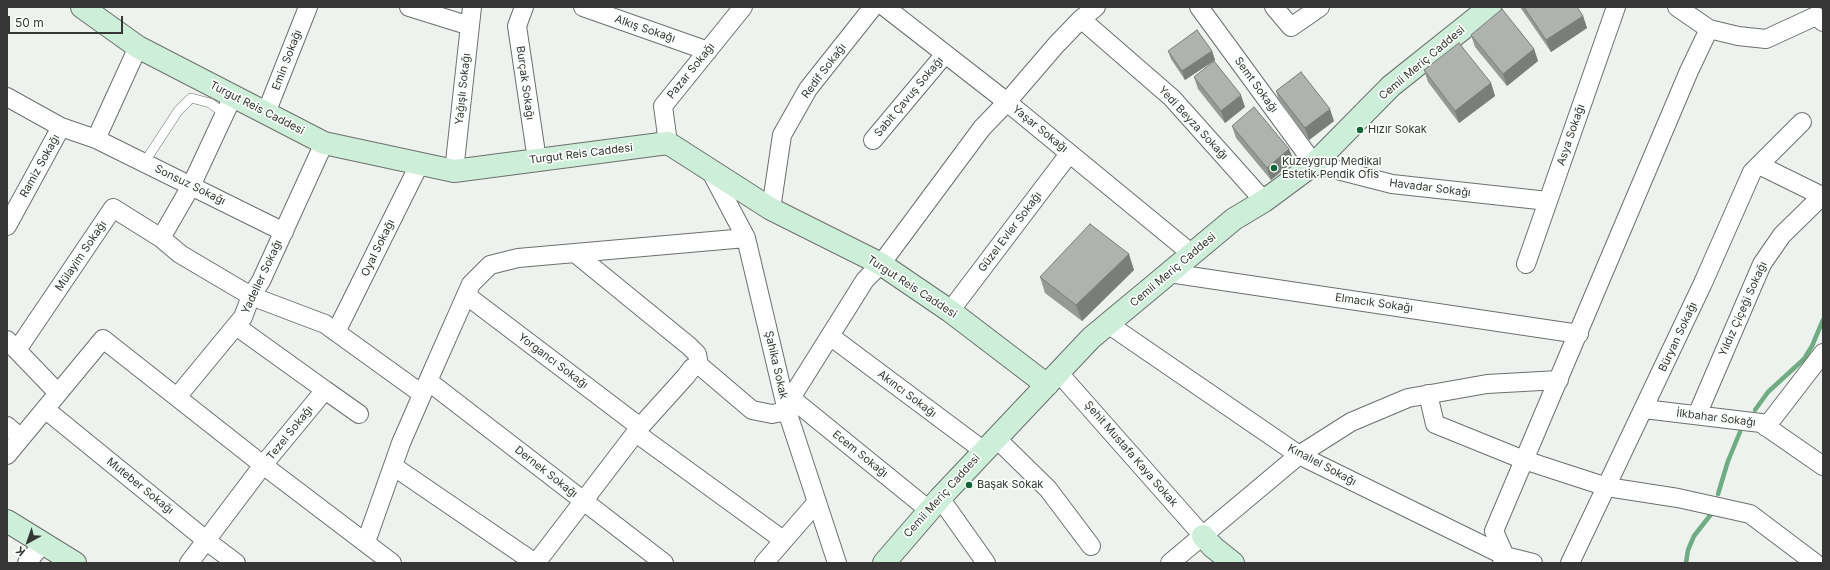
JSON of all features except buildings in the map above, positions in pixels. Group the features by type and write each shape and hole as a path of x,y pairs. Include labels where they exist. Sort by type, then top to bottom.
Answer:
{"street":[{"name":"Turgut Reis Caddesi","path":"82,7 138,47 229,105 266,113 324,142 454,171 668,143 771,210 881,264 1053,378"},
{"name":"Emin Sokağı","path":"266,113 308,7"},
{"path":"409,7 470,26"},
{"name":"Yağışlı Sokağı","path":"454,171 472,7"},
{"name":"Burçak Sokağı","path":"524,7 517,26 536,160"},
{"name":"Alkış Sokağı","path":"583,7 708,51"},
{"name":"Pazar Sokağı","path":"668,143 663,106 743,7"},
{"name":"Redif Sokağı","path":"771,210 782,135 808,89 872,7"},
{"name":"Yaşar Sokağı","path":"885,7 1007,102 1192,254"},
{"path":"575,253 690,346 697,354 699,365 752,410 772,414 789,405 865,280 881,264 982,128 1007,102 1056,45 1096,7"},
{"name":"Semt Sokağı","path":"1199,7 1314,164"},
{"path":"1274,7 1291,27 1320,7"},
{"name":"Cemii Meriç Caddesi","path":"884,563 934,504 1091,338 1234,219 1264,201 1314,164 1391,86 1490,7"},
{"name":"Asya Sokağı","path":"1526,264 1616,7"},
{"path":"1677,7 1709,29 1738,36 1766,39 1816,15"},
{"name":"Yedi Beyza Sokağı","path":"1082,19 1172,98 1264,201"},
{"path":"1503,560 1494,531 1579,334 1689,71 1709,29"},
{"path":"96,139 138,47"},
{"name":"Sabit Çavuş Sokağı","path":"873,140 945,54"},
{"name":"Sonsuz Sokağı","path":"7,97 61,127 96,139 284,232"},
{"path":"161,238 191,186 229,105"},
{"name":"Büryan Sokağı","path":"1570,563 1703,283 1752,172 1802,122"},
{"name":"Ramiz Sokağı","path":"7,226 61,127"},
{"name":"Yadeller Sokağı","path":"177,397 243,317 251,296 261,281 324,142"},
{"name":"Güzel Evler Sokağı","path":"950,311 1069,154"},
{"name":"Oyal Sokağı","path":"336,332 420,163"},
{"name":"Havadar Sokağı","path":"1314,164 1392,184 1548,201"},
{"name":"Yıldız Çiçeği Sokağı","path":"1697,415 1762,264 1782,235 1822,196 1759,165"},
{"name":"Şahika Sokak","path":"710,170 746,238 789,405 817,502 837,563"},
{"name":"Mülayim Sokağı","path":"12,345 113,208 161,238"},
{"name":"Dernek Sokağı","path":"161,238 180,254 251,296 325,324 425,387 584,501 664,563"},
{"path":"366,542 393,466 425,387 466,295 472,284 490,265 518,258 746,238"},
{"name":"Elmacık Sokağı","path":"1169,273 1579,334"},
{"name":"Yorgancı Sokağı","path":"466,295 638,430 783,540"},
{"name":"Kınalıel Sokağı","path":"1108,324 1299,455 1503,560 1533,563"},
{"path":"236,326 359,414"},
{"name":"Akıncı Sokağı","path":"830,336 990,444 1048,489 1091,546"},
{"path":"7,455 102,339 263,465 366,542 384,560"},
{"path":"12,345 58,393"},
{"path":"1766,427 1823,353"},
{"path":"393,466 535,563 638,430 692,368 699,365"},
{"name":"Şehit Mustafa Kaya Sokak","path":"1053,378 1203,536"},
{"path":"1170,563 1299,455 1351,422 1408,398 1487,384 1559,380"},
{"name":"Tezel Sokağı","path":"189,563 263,465 324,390"},
{"path":"1428,394 1435,424 1524,460 1607,487 1678,498 1750,514 1815,563"},
{"name":"Ecem Sokağı","path":"789,405 934,504 986,563"},
{"name":"İlkbahar Sokağı","path":"1644,408 1761,423 1823,466"},
{"name":"Muteber Sokağı","path":"45,409 236,563"},
{"path":"7,426 21,438"},
{"path":"764,563 817,502"},
{"path":"7,520 75,563"},
{"path":"1203,536 1213,547 1233,563"},
{"path":"27,563 43,543"}],"lane":[{"path":"144,163 178,111 190,98 210,103 229,105"}],"waterway":[{"path":"1755,410 1768,392 1804,359 1812,346 1823,320"},
{"path":"1718,494 1728,461 1740,432"},
{"path":"1686,563 1688,550 1694,536 1712,513"}],"place":[{"name":"Hızır Sokak","path":"1360,130"},
{"name":"Kuzeygrup Medikal Estetik Pendik Ofis","path":"1274,168"},
{"name":"Başak Sokak","path":"969,485"}]}
